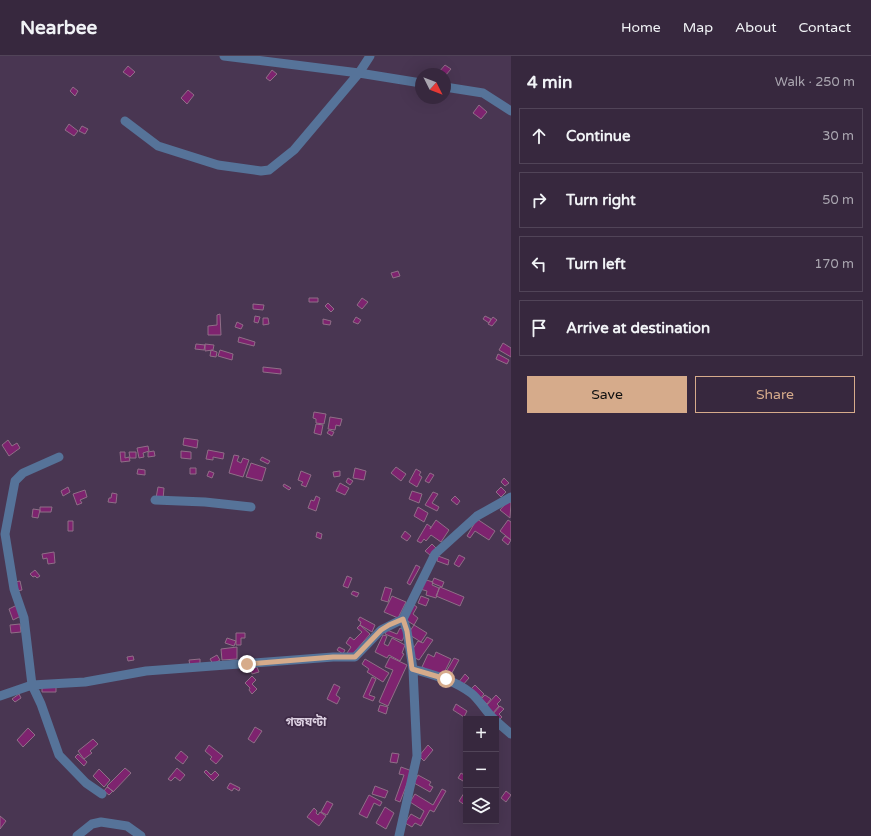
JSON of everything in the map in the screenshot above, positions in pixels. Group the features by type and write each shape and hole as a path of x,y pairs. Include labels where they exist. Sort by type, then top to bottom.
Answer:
{"street":[{"path":"224,56 359,72 415,81"},
{"path":"125,121 158,146 218,165 261,171 269,170 294,150 359,72 370,56"},
{"path":"451,87 483,93 511,111"},
{"path":"59,457 23,473 15,481 5,534 14,588 24,618 32,685 41,704 59,755 86,783 102,794"},
{"path":"0,696 32,685 85,682 146,671 333,657 355,657 381,630 403,619 435,554 477,516 511,497"},
{"path":"154,500 205,502 250,507"},
{"path":"399,836 417,756 412,669 407,631 403,619"},
{"path":"412,669 446,679 472,694 490,716"},
{"path":"499,724 511,734"},
{"path":"77,836 92,824 101,822 128,826 141,836"}],"building":[{"path":"445,65 450,68 442,68"},
{"path":"128,66 135,72 130,77 123,72"},
{"path":"272,70 277,74 270,81 266,78"},
{"path":"73,87 78,91 75,96 70,91"},
{"path":"188,90 194,95 187,104 181,98"},
{"path":"479,105 487,112 481,119 473,113"},
{"path":"69,124 78,131 74,136 65,130"},
{"path":"82,126 88,129 85,134 79,131"},
{"path":"398,271 400,276 393,278 391,273"},
{"path":"309,298 318,298 318,302 309,302"},
{"path":"362,298 368,302 362,309 357,305"},
{"path":"328,303 334,309 331,312 325,306"},
{"path":"253,304 264,305 263,310 253,309"},
{"path":"220,314 221,335 208,335 208,326 217,325 217,315"},
{"path":"255,316 260,317 258,323 254,322"},
{"path":"485,316 491,319 489,323 483,319"},
{"path":"356,317 361,320 358,324 353,322"},
{"path":"493,317 497,320 492,326 488,324"},
{"path":"263,318 268,318 269,324 263,325"},
{"path":"323,319 331,321 330,325 323,324"},
{"path":"237,322 243,325 241,329 235,327"},
{"path":"239,337 255,342 254,346 238,342"},
{"path":"503,343 511,348 511,357 499,350"},
{"path":"196,344 205,345 204,350 195,349"},
{"path":"205,344 214,345 213,350 205,351"},
{"path":"211,350 217,352 216,357 210,356"},
{"path":"220,350 233,354 232,360 218,356"},
{"path":"498,354 509,360 507,364 496,359"},
{"path":"263,367 281,369 281,374 263,372"},
{"path":"314,412 326,414 324,424 316,423 316,419 313,418"},
{"path":"330,417 342,419 340,426 336,425 335,430 328,429"},
{"path":"316,424 323,425 321,435 314,433"},
{"path":"329,430 334,432 332,436 327,433"},
{"path":"184,438 198,440 197,448 183,445"},
{"path":"8,440 12,446 17,443 20,448 9,456 2,445"},
{"path":"148,446 149,451 143,453 144,457 139,458 137,448"},
{"path":"208,450 224,453 223,459 213,457 213,460 206,459"},
{"path":"154,451 155,456 148,457 148,452"},
{"path":"181,451 191,452 191,459 181,458"},
{"path":"120,452 125,452 125,458 129,457 130,461 121,462"},
{"path":"129,452 136,452 136,458 130,458"},
{"path":"234,455 239,456 237,461 241,463 243,458 249,460 243,477 229,473"},
{"path":"262,457 270,461 268,464 260,460"},
{"path":"251,463 266,468 262,481 246,477"},
{"path":"396,467 406,474 401,481 391,473"},
{"path":"190,468 196,468 196,474 190,474"},
{"path":"355,468 366,471 364,480 353,478"},
{"path":"138,469 145,470 145,475 137,474"},
{"path":"416,469 421,472 419,475 422,477 417,487 409,482"},
{"path":"209,471 214,473 212,478 207,476"},
{"path":"301,471 311,475 306,487 301,485 303,482 298,480"},
{"path":"340,471 340,476 334,477 333,472"},
{"path":"430,473 434,475 429,483 425,481"},
{"path":"348,478 353,481 350,485 346,482"},
{"path":"504,478 509,483 505,486 501,482"},
{"path":"340,483 349,488 345,495 336,491"},
{"path":"284,484 291,488 289,490 283,486"},
{"path":"68,487 70,492 63,496 61,491"},
{"path":"158,487 164,488 163,499 156,498"},
{"path":"501,487 506,492 501,497 496,492"},
{"path":"85,490 87,497 80,500 82,503 77,505 73,494"},
{"path":"412,491 422,494 419,503 409,499"},
{"path":"433,492 438,494 432,503 439,507 437,511 425,505"},
{"path":"112,493 117,494 116,503 108,502"},
{"path":"316,496 320,498 316,511 308,508 311,500 314,501"},
{"path":"455,496 460,501 457,505 451,500"},
{"path":"508,501 511,503 510,518 500,510"},
{"path":"40,507 52,507 51,512 40,512"},
{"path":"418,507 428,513 424,522 414,516"},
{"path":"33,509 40,510 38,518 32,517"},
{"path":"477,519 495,531 489,540 475,531 470,538 467,536"},
{"path":"436,520 449,530 441,542 431,535 426,541 424,539 421,543 417,541 427,524 431,527 430,529"},
{"path":"508,520 511,522 511,540 500,531"},
{"path":"68,521 73,521 73,531 68,531"},
{"path":"405,531 411,536 407,541 401,537"},
{"path":"317,532 322,534 321,539 316,537"},
{"path":"505,536 511,540 508,545 502,540"},
{"path":"432,544 436,548 430,555 425,551"},
{"path":"54,552 55,563 48,564 47,558 43,559 42,554"},
{"path":"459,555 465,558 459,567 454,564"},
{"path":"438,556 449,560 448,565 437,561"},
{"path":"416,565 420,567 410,585 407,583"},
{"path":"35,570 40,576 37,578 30,574"},
{"path":"347,576 352,578 348,588 343,586"},
{"path":"434,578 444,582 442,587 432,583"},
{"path":"423,579 433,582 432,585 439,588 436,598 426,595 427,591 420,589"},
{"path":"20,581 22,590 17,591 15,582"},
{"path":"385,587 392,589 388,602 381,600"},
{"path":"440,587 464,597 460,606 436,596"},
{"path":"353,591 359,593 357,597 351,594"},
{"path":"392,596 406,602 398,618 384,612"},
{"path":"421,596 429,599 426,606 418,603"},
{"path":"17,605 21,616 13,620 9,609"},
{"path":"414,605 417,607 413,614 418,618 414,625 406,620"},
{"path":"360,617 375,625 372,632 360,625 361,622 358,620"},
{"path":"20,624 21,632 11,633 10,625"},
{"path":"360,625 370,634 351,656 347,653 351,647 346,643 350,637 354,640 362,632 357,628"},
{"path":"414,625 427,633 421,642 408,634"},
{"path":"400,628 407,631 402,641 385,634 387,630 397,634"},
{"path":"236,633 245,633 245,638 241,638 241,645 236,645"},
{"path":"383,635 387,636 384,644 388,646 392,638 405,645 402,653 404,654 400,661 389,655 387,658 375,652"},
{"path":"427,637 433,640 419,660 409,655 418,641 423,643"},
{"path":"227,638 236,641 234,646 225,643"},
{"path":"237,647 237,659 222,660 221,649"},
{"path":"339,647 345,650 343,654 337,650"},
{"path":"436,652 451,659 442,677 422,667 428,654 434,657"},
{"path":"217,655 220,660 213,664 210,659"},
{"path":"133,656 134,660 128,661 127,657"},
{"path":"390,657 407,665 388,706 379,702 393,670 385,667"},
{"path":"454,658 459,660 448,680 443,677"},
{"path":"200,659 200,665 190,666 189,660"},
{"path":"365,659 389,673 383,682 367,672 369,669 362,664"},
{"path":"257,667 259,672 252,674 251,669"},
{"path":"465,674 469,678 462,686 458,683"},
{"path":"252,676 256,680 252,684 257,689 252,694 249,690 250,688 245,683"},
{"path":"372,677 376,679 369,695 375,697 373,701 363,697"},
{"path":"334,684 340,687 336,695 340,698 337,704 327,699"},
{"path":"475,685 484,694 480,699 470,690"},
{"path":"42,686 56,686 56,692 42,692"},
{"path":"19,694 21,698 15,702 12,699"},
{"path":"485,695 491,699 487,704 481,699"},
{"path":"496,695 501,700 497,704 499,706 492,714 485,707"},
{"path":"456,704 467,711 463,716 453,710"},
{"path":"380,705 388,707 386,714 378,711"},
{"path":"500,706 504,709 499,714 502,717 499,720 499,716 492,715"},
{"path":"255,727 262,731 254,743 248,739"},
{"path":"28,728 35,735 23,747 17,740"},
{"path":"93,739 98,744 90,751 92,753 84,759 78,751"},
{"path":"209,745 223,756 216,764 210,759 212,757 205,751"},
{"path":"428,745 433,750 424,761 419,756"},
{"path":"181,751 188,757 183,764 175,758"},
{"path":"392,753 399,754 397,763 390,762"},
{"path":"78,754 87,762 84,766 75,757"},
{"path":"401,767 412,771 400,802 395,800 404,775 399,774"},
{"path":"125,768 131,773 113,792 107,786"},
{"path":"177,768 185,775 180,781 175,777 171,781 168,779"},
{"path":"99,769 110,780 104,787 93,776"},
{"path":"206,770 211,775 215,771 219,775 213,781 204,772"},
{"path":"461,773 463,774 463,781 458,778"},
{"path":"418,775 431,782 429,785 433,787 430,792 414,783"},
{"path":"230,783 240,788 239,791 234,788 232,791 227,788"},
{"path":"375,786 388,791 385,798 372,794"},
{"path":"107,787 113,791 109,795 104,791"},
{"path":"442,789 446,791 434,812 430,810 421,826 415,823 412,827 405,823 411,814 420,819 424,811 410,802 415,794 433,805"},
{"path":"506,791 511,795 506,802 501,798"},
{"path":"369,795 382,802 380,806 374,803 367,818 359,814"},
{"path":"463,795 463,804 459,801"},
{"path":"327,801 333,804 327,815 321,812"},
{"path":"385,807 394,813 386,829 376,823"},
{"path":"314,808 318,815 320,812 326,816 319,826 307,817"},
{"path":"0,816 6,821 0,829"}],"district":[{"name":"গজঘণ্টা","path":"306,722"}],"route":[{"path":"247,664 333,657 355,657 381,630 403,619 407,631 412,669 446,679"}]}
